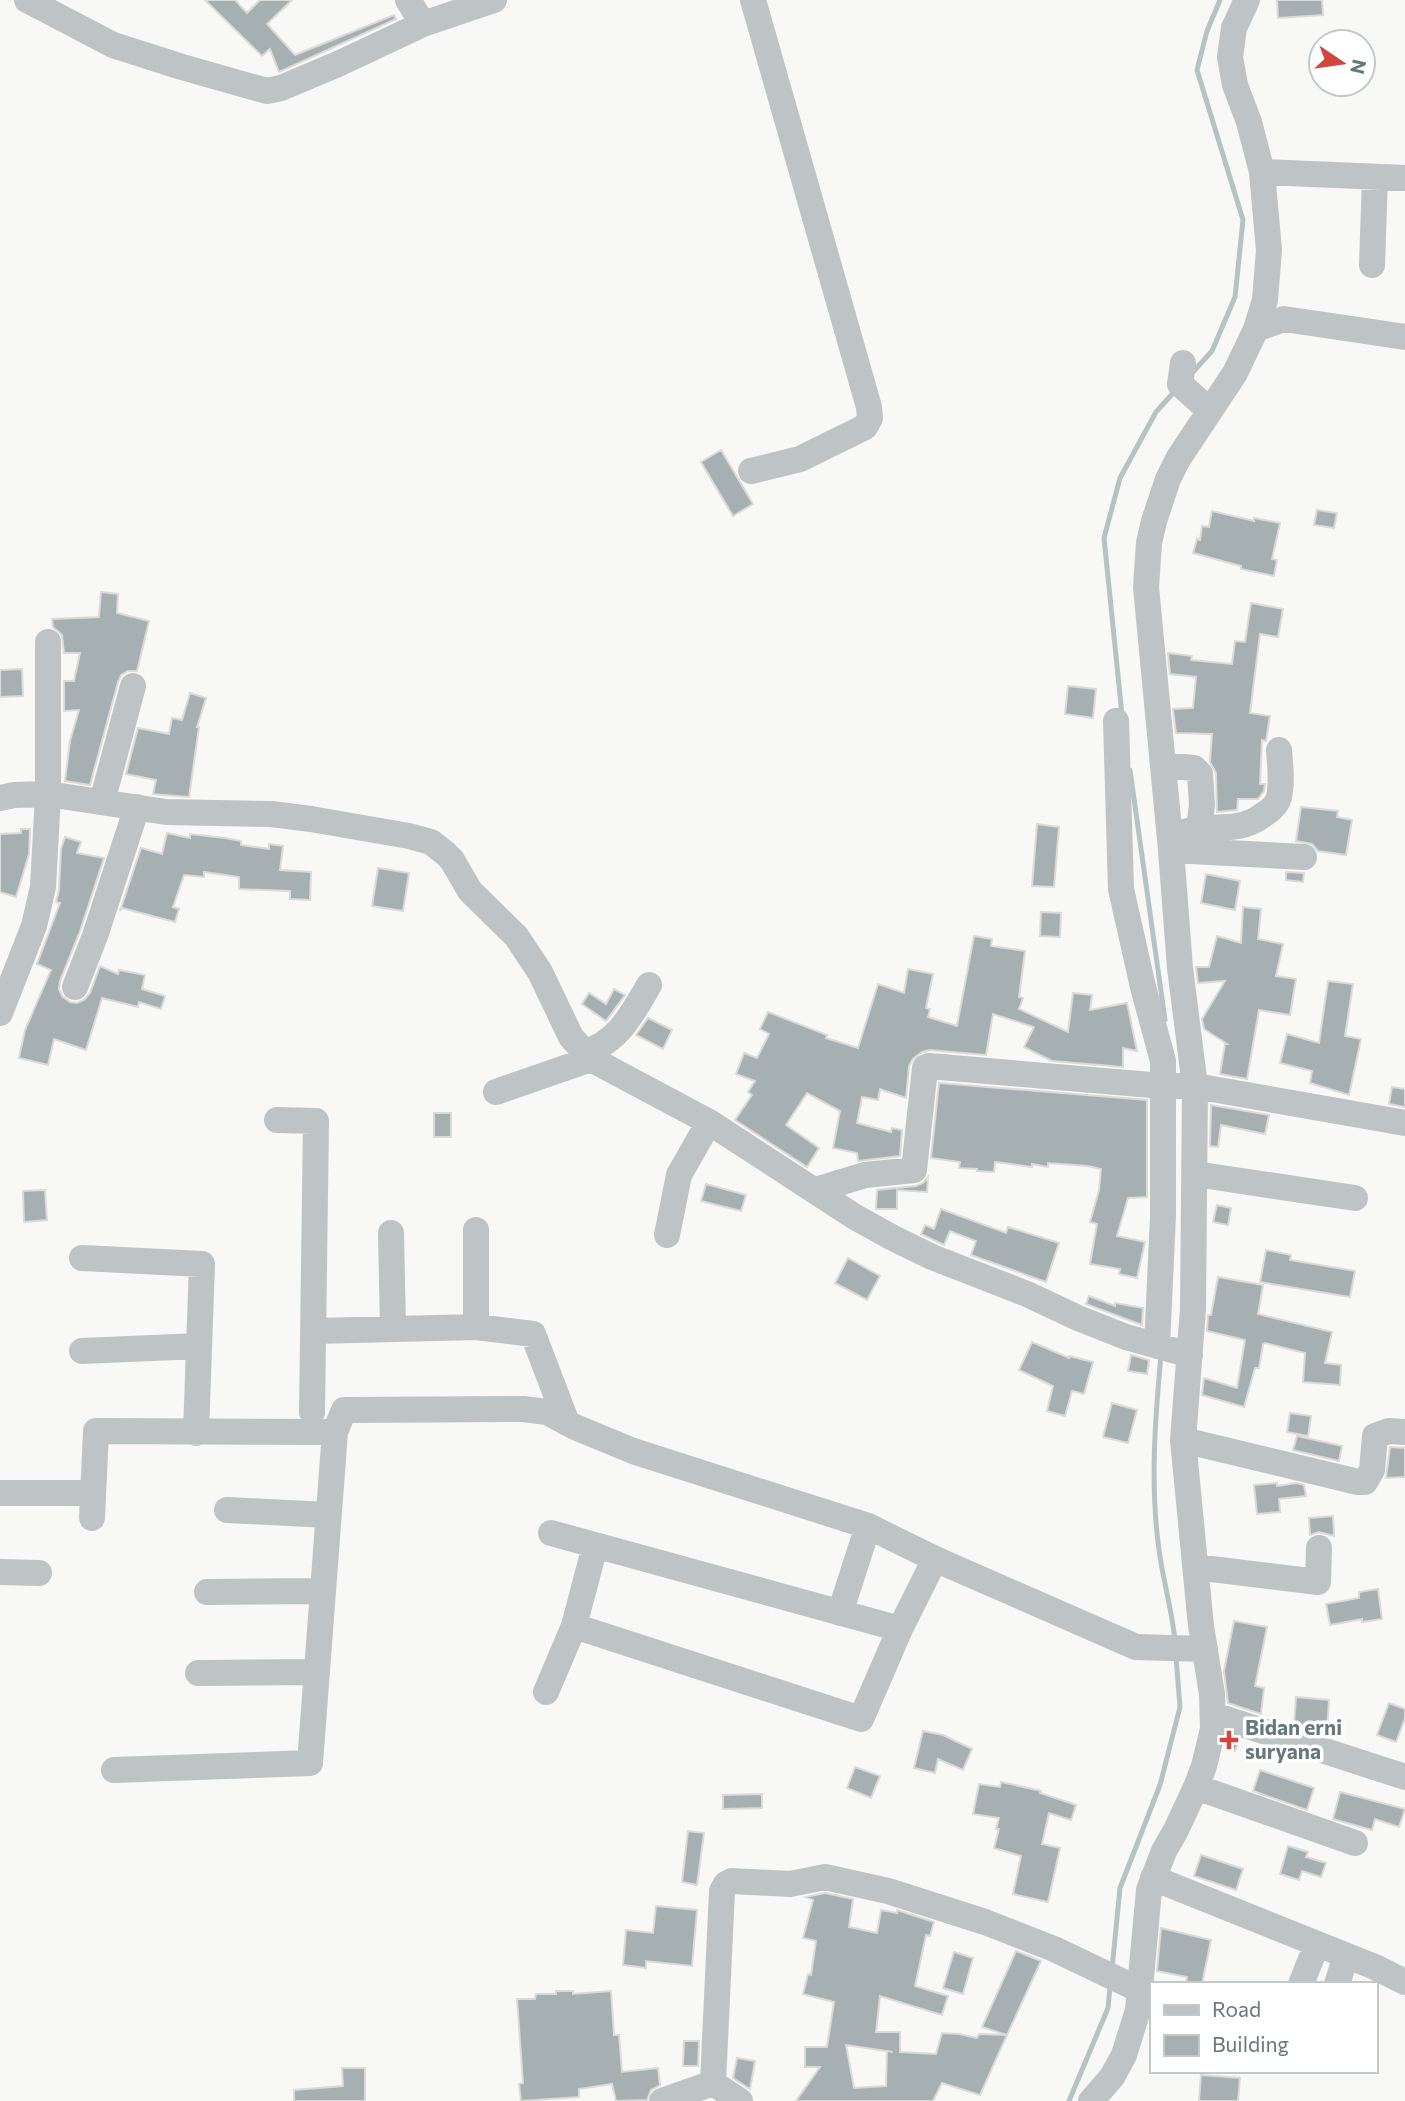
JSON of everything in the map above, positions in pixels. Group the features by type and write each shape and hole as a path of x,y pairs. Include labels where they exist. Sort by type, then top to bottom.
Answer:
{"street":[{"path":"27,0 113,45 267,91 316,74 424,24 494,0"},
{"path":"408,0 424,24"},
{"path":"751,471 800,459 865,426 870,418 753,0"},
{"path":"1090,2101 1112,2077 1124,2055 1138,2010 1133,1988 1153,1878 1196,1787 1213,1729 1214,1715 1171,1350 1163,1216 1177,1086 1180,968 1171,841 1146,587 1149,543 1157,510 1198,401 1235,373 1256,330 1265,300 1269,250 1262,172 1249,122 1235,85 1230,57 1234,28 1247,0"},
{"path":"1262,172 1405,178"},
{"path":"1372,265 1375,177"},
{"path":"1265,300 1284,319"},
{"path":"1256,330 1284,319 1405,337"},
{"path":"1182,363 1180,384 1198,401"},
{"path":"0,1013 40,907 45,867 48,794 48,642"},
{"path":"102,802 133,686"},
{"path":"1116,721 1121,889 1163,1061 1177,1086 1195,1174 1195,1261 1171,1350"},
{"path":"1171,841 1199,828 1252,824 1273,807 1278,799 1280,786 1279,750"},
{"path":"1163,765 1194,768 1200,774 1202,805 1199,828"},
{"path":"0,798 48,794 166,812 271,814 409,835 436,845 452,860 470,891 516,936 540,972 571,1038 587,1056 709,1122 874,1228 932,1257 1027,1294 1078,1318 1126,1337 1171,1350"},
{"path":"75,988 137,807"},
{"path":"1171,841 1304,857"},
{"path":"496,1092 587,1056 625,1025 649,985"},
{"path":"816,1190 865,1175 914,1170 926,1066 1177,1086 1399,1121"},
{"path":"277,1121 316,1121 312,1412"},
{"path":"667,1236 679,1175 709,1122"},
{"path":"1195,1174 1355,1198"},
{"path":"476,1230 476,1327"},
{"path":"391,1233 393,1328"},
{"path":"82,1258 202,1264 196,1433"},
{"path":"315,1331 476,1327 533,1334 567,1423"},
{"path":"82,1351 199,1346"},
{"path":"114,1770 310,1763 335,1432 344,1410 523,1409 547,1412 633,1451 867,1526 935,1559 1136,1647 1205,1649"},
{"path":"0,1493 93,1505 96,1431 335,1432"},
{"path":"1183,1440 1365,1482 1372,1470 1375,1436 1392,1432"},
{"path":"227,1510 328,1515"},
{"path":"839,1614 867,1526"},
{"path":"551,1534 901,1629"},
{"path":"546,1692 574,1626 595,1546"},
{"path":"1195,1567 1318,1582 1319,1548"},
{"path":"574,1626 861,1719 935,1559"},
{"path":"0,1572 39,1573"},
{"path":"207,1592 323,1591"},
{"path":"198,1673 317,1672"},
{"path":"1214,1715 1405,1777"},
{"path":"1196,1787 1354,1843"},
{"path":"713,2083 722,1891 726,1884 732,1881 790,1884 825,1877 888,1891 985,1922 1054,1949 1133,1988"},
{"path":"1153,1878 1405,1982"},
{"path":"1302,1982 1317,1944"},
{"path":"1338,1982 1346,1956"},
{"path":"662,2101 713,2083"},
{"path":"713,2083 740,2101"}],"building":[{"path":"205,0 235,0 247,13 260,0 292,0 267,24 295,55 394,15 396,19 279,72 270,49 262,56"},
{"path":"1277,0 1322,0 1323,15 1278,18"},
{"path":"721,450 753,504 733,516 701,462"},
{"path":"1317,510 1337,513 1334,528 1314,525"},
{"path":"1212,511 1254,521 1254,518 1280,523 1272,559 1277,560 1274,576 1241,569 1241,566 1193,553 1197,539 1200,540 1202,526 1209,527"},
{"path":"101,592 118,594 117,613 149,621 137,671 128,671 121,675 118,682 90,785 65,781 70,741 79,710 64,711 64,681 74,681 80,653 64,653 62,635 53,627 52,619 99,617"},
{"path":"1251,603 1283,609 1278,637 1260,634 1250,713 1270,716 1266,741 1262,740 1260,784 1265,784 1264,791 1258,799 1238,799 1237,810 1217,812 1216,773 1210,762 1212,734 1176,733 1173,709 1193,708 1196,677 1170,674 1168,653 1192,656 1191,660 1232,664 1235,641 1245,642"},
{"path":"22,669 23,696 0,697 0,670"},
{"path":"1068,686 1096,689 1093,718 1065,714"},
{"path":"190,693 206,698 197,727 189,797 153,794 156,780 126,774 138,728 169,734 172,718 182,720"},
{"path":"1301,807 1338,811 1337,817 1352,820 1346,855 1318,851 1312,844 1296,841"},
{"path":"1037,824 1059,827 1054,887 1032,886"},
{"path":"21,829 30,829 29,854 16,897 0,892 0,834 21,833"},
{"path":"167,833 190,838 190,834 225,838 241,841 241,845 269,849 269,844 283,846 280,870 311,872 310,900 290,899 290,891 239,889 239,877 204,872 204,877 184,875 173,907 179,909 175,922 122,908 120,911 141,848 162,854"},
{"path":"65,837 81,842 77,853 104,858 60,981 62,996 70,1002 84,1000 90,993 100,966 118,974 119,970 145,975 142,989 165,996 161,1009 139,1002 138,1007 102,998 86,1050 54,1039 48,1065 19,1058 25,1030 51,970 37,964 60,903 56,902 61,849"},
{"path":"378,868 409,873 403,911 372,906"},
{"path":"1286,872 1304,873 1303,882 1286,880"},
{"path":"1206,874 1240,881 1235,910 1201,903"},
{"path":"1243,907 1261,909 1258,939 1283,944 1276,976 1296,979 1290,1015 1259,1010 1247,1079 1220,1074 1227,1044 1204,1029 1202,1019 1225,981 1198,983 1196,967 1209,967 1217,936 1241,943"},
{"path":"1041,912 1061,913 1060,937 1040,936"},
{"path":"974,936 992,939 991,946 1025,951 1019,997 1023,998 1019,1009 1068,1032 1073,993 1092,995 1090,1010 1127,1003 1137,1051 1123,1048 1123,1067 1052,1061 1024,1047 1034,1027 993,1014 986,1055 930,1050 922,1052 909,1066 906,1098 880,1089 878,1100 862,1097 857,1123 891,1132 892,1128 902,1130 900,1156 858,1161 857,1153 833,1148 840,1111 807,1093 786,1125 819,1148 807,1167 735,1120 752,1095 748,1092 755,1081 736,1074 744,1053 757,1058 769,1034 760,1029 768,1012 827,1035 826,1038 858,1048 878,984 904,993 908,969 933,974 926,1008 930,1009 928,1017 957,1026"},
{"path":"1328,981 1353,984 1345,1036 1361,1039 1349,1095 1310,1083 1312,1071 1280,1063 1287,1034 1319,1043"},
{"path":"614,989 625,995 606,1021 582,1004 589,993 606,1004"},
{"path":"648,1018 672,1030 663,1049 636,1035"},
{"path":"939,1083 1147,1100 1147,1197 1128,1198 1117,1236 1145,1242 1137,1278 1119,1274 1120,1269 1090,1264 1097,1224 1090,1222 1099,1190 1101,1169 1048,1163 1048,1167 1032,1164 1032,1167 995,1162 994,1172 977,1171 959,1168 960,1162 931,1158"},
{"path":"1392,1087 1405,1089 1405,1107 1389,1104"},
{"path":"1211,1105 1269,1115 1265,1134 1221,1125 1218,1147 1210,1146"},
{"path":"434,1113 451,1113 451,1137 434,1137"},
{"path":"928,1177 927,1192 897,1190 897,1209 876,1209 877,1190 916,1186"},
{"path":"706,1184 746,1195 741,1211 701,1201"},
{"path":"45,1190 47,1220 24,1222 23,1191"},
{"path":"1217,1205 1231,1208 1228,1225 1213,1222"},
{"path":"941,1209 1006,1233 1008,1227 1059,1243 1046,1282 971,1255 976,1241 950,1231 944,1245 921,1234 925,1225 934,1229"},
{"path":"1266,1250 1291,1255 1290,1260 1355,1271 1350,1297 1260,1282"},
{"path":"848,1258 880,1276 867,1300 835,1283"},
{"path":"1218,1277 1263,1285 1258,1314 1332,1332 1325,1363 1341,1365 1340,1385 1303,1382 1305,1353 1265,1343 1244,1407 1202,1395 1204,1378 1237,1388 1245,1340 1207,1331 1208,1315 1211,1315"},
{"path":"1089,1296 1115,1306 1115,1303 1143,1308 1142,1325 1086,1304"},
{"path":"1032,1342 1069,1358 1093,1362 1084,1394 1072,1391 1065,1416 1047,1411 1053,1386 1019,1370"},
{"path":"1131,1355 1149,1360 1147,1374 1128,1371"},
{"path":"1112,1403 1137,1410 1128,1443 1103,1437"},
{"path":"1290,1413 1311,1416 1308,1436 1287,1432"},
{"path":"1297,1436 1342,1446 1339,1461 1293,1450"},
{"path":"1390,1447 1405,1448 1405,1477 1386,1478"},
{"path":"1277,1483 1277,1486 1297,1483 1304,1485 1306,1496 1279,1499 1280,1512 1257,1514 1254,1485"},
{"path":"1333,1516 1334,1536 1319,1532 1310,1535 1309,1518"},
{"path":"1378,1589 1382,1619 1362,1622 1362,1619 1330,1625 1326,1604 1359,1598 1359,1592"},
{"path":"1234,1621 1267,1627 1255,1686 1264,1688 1261,1714 1228,1703 1224,1671"},
{"path":"1296,1697 1329,1700 1327,1732 1294,1725"},
{"path":"1389,1703 1405,1709 1405,1718 1396,1742 1377,1735"},
{"path":"923,1731 943,1735 972,1749 963,1770 938,1759 935,1773 914,1768"},
{"path":"1228,1736 1239,1740 1235,1751 1225,1748"},
{"path":"855,1767 880,1776 871,1798 847,1788"},
{"path":"1260,1770 1314,1788 1307,1810 1253,1791"},
{"path":"1001,1782 1041,1791 1040,1793 1076,1805 1071,1820 1049,1813 1042,1844 1060,1848 1048,1902 1013,1894 1021,1856 994,1848 999,1818 973,1814 979,1784 1000,1787"},
{"path":"1340,1792 1405,1809 1399,1827 1375,1819 1372,1830 1333,1819"},
{"path":"762,1794 762,1808 723,1809 723,1795"},
{"path":"688,1831 704,1833 697,1885 682,1882"},
{"path":"1288,1846 1308,1852 1306,1857 1326,1863 1321,1877 1302,1871 1299,1880 1280,1874"},
{"path":"1201,1855 1243,1869 1236,1890 1194,1876"},
{"path":"825,1893 853,1899 849,1927 877,1933 881,1910 897,1913 897,1910 934,1922 930,1936 926,1935 915,1986 948,1996 942,2015 880,1996 876,2032 900,2032 900,2052 936,2054 942,2033 977,2038 979,2034 1007,2035 980,2095 942,2083 933,2101 796,2101 820,2067 805,2067 805,2047 827,2047 834,2002 803,1994 808,1974 811,1975 816,1941 803,1938 813,1900 806,1897","holes":["846,2045 887,2051 886,2086 854,2088"]},
{"path":"656,1906 697,1910 692,1966 646,1961 646,1968 623,1965 626,1930 653,1933"},
{"path":"1161,1928 1211,1940 1202,1982 1186,1982 1187,1977 1157,1971"},
{"path":"1016,1951 1041,1961 1007,2035 982,2027"},
{"path":"954,1952 973,1958 963,1994 943,1988"},
{"path":"556,1991 573,1991 573,1994 611,1991 614,2035 619,2035 622,2072 658,2068 660,2085 651,2090 647,2100 616,2101 612,2084 579,2089 579,2097 521,2101 519,2084 523,2083 517,1999 535,1999 536,1994 556,1994"},
{"path":"684,2041 699,2041 698,2066 683,2066"},
{"path":"737,2058 755,2061 750,2089 733,2078"},
{"path":"342,2068 365,2068 365,2101 294,2101 294,2090 343,2086"},
{"path":"1201,2075 1240,2078 1238,2101 1199,2101"}],"waterway":[{"path":"1191,374 1212,351 1235,297 1243,220 1197,70 1207,31 1220,0"},
{"path":"1122,715 1104,538 1120,478 1156,412 1175,391"},
{"path":"1130,770 1165,1020"},
{"path":"1161,1355 1155,1428 1156,1526 1175,1641"},
{"path":"1112,1969 1120,1888 1160,1785 1180,1707 1176,1657"},
{"path":"1069,2101 1108,2008 1110,1986"}],"place":[{"name":"Bidan erni suryana","path":"1229,1740"}]}
